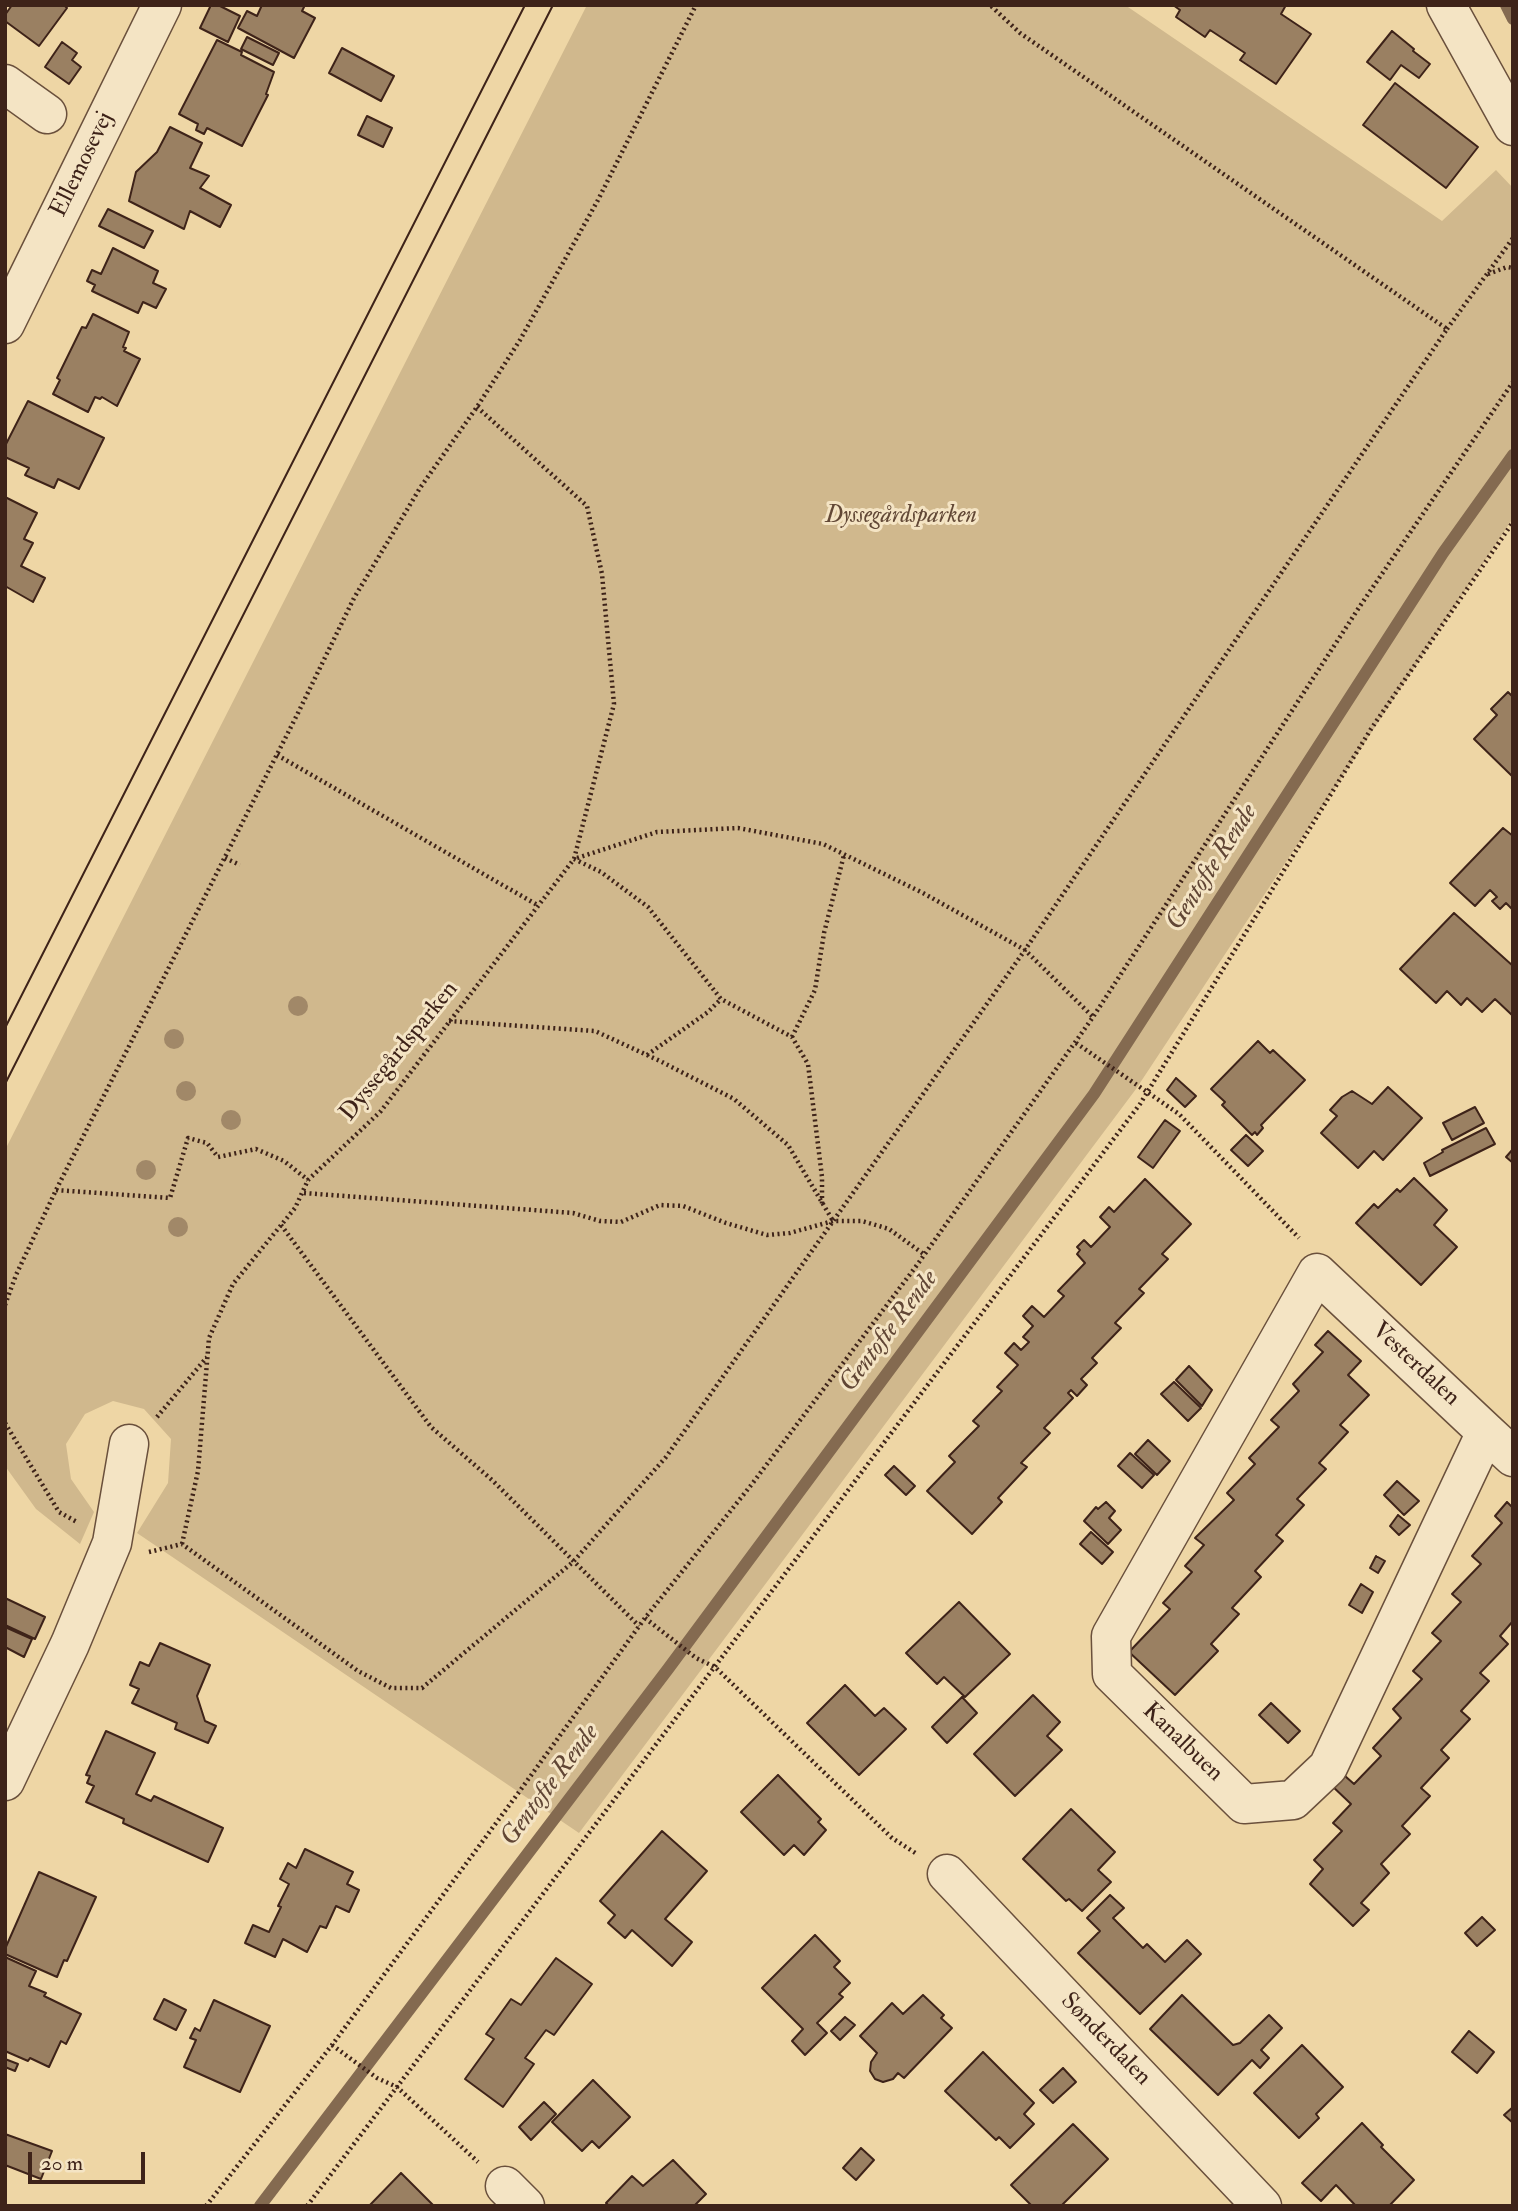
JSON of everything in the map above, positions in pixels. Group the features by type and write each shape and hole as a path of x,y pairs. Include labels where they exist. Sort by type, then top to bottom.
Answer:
{"street":[{"name":"Ellemosevej","path":"5,324 162,5"},
{"path":"1446,5 1513,127"},
{"path":"5,84 47,114"},
{"name":"Kanalbuen","path":"1317,1273 1111,1636 1112,1674 1244,1804 1293,1800 1328,1767 1500,1445"},
{"name":"Vesterdalen","path":"1317,1273 1500,1445"},
{"path":"5,1781 70,1644 112,1544 129,1444"},
{"name":"Sønderdalen","path":"947,1874 1262,2206"}],"path":[{"path":"5,1306 16,1275 56,1190 277,755 354,597 419,488 477,407 520,340 598,200 696,5"},
{"path":"990,5 1020,33 1447,329"},
{"path":"5,1423 59,1512 112,1544 147,1552 182,1544 358,1671 391,1688 422,1688 573,1562 666,1457 1025,950 1447,329 1513,238"},
{"path":"1487,274 1507,267 1513,268"},
{"path":"206,2206 332,2045 645,1618 752,1484 925,1255 1093,1017 1360,607 1513,382"},
{"path":"477,407 587,506 600,563 614,704 574,859"},
{"path":"307,2206 1148,1092 1371,729 1513,522"},
{"path":"277,755 539,906"},
{"path":"574,859 657,832 738,828 823,845 923,893 1025,950 1093,1017"},
{"path":"792,1037 815,990 824,933 844,855"},
{"path":"225,858 240,865"},
{"path":"574,859 601,872 648,907 721,999 792,1037 808,1063 817,1132 822,1204"},
{"name":"Dyssegårdsparken","path":"182,1544 198,1471 209,1338 233,1284 295,1208 309,1180 381,1111 574,859"},
{"path":"647,1055 708,1012 721,999"},
{"path":"449,1021 595,1031 734,1099 788,1145 833,1221"},
{"path":"1076,1042 1179,1114 1304,1244 1317,1273"},
{"path":"56,1190 170,1198 188,1138 206,1143 218,1157 256,1149 284,1161 309,1180"},
{"path":"304,1193 573,1213 600,1221 621,1222 660,1205 683,1206 767,1235 790,1233 833,1221 862,1222 889,1229 925,1255"},
{"path":"281,1225 431,1427 492,1480 639,1626"},
{"path":"129,1444 154,1421 208,1356"},
{"path":"645,1618 696,1658 715,1667 892,1838 947,1874"},
{"path":"332,2045 377,2078 397,2087 515,2196"}],"green space":[{"name":"Dyssegårdsparken","path":"587,5 1125,5 1442,221 1496,170 1513,188 1513,518 1136,1089 579,1833 137,1533 168,1483 171,1439 144,1409 113,1401 85,1414 66,1444 71,1479 94,1512 80,1544 36,1509 5,1466 5,1150"}],"building":[{"path":"12,5 64,5 67,8 39,46 5,21 5,15"},
{"path":"211,5 218,5 240,16 228,42 200,28"},
{"path":"262,5 305,5 302,11 315,18 294,58 238,28 247,11 257,16"},
{"path":"1173,5 1286,5 1281,14 1311,34 1276,84 1240,60 1245,53 1210,30 1205,37 1176,17 1180,10"},
{"path":"1392,31 1430,64 1419,78 1401,65 1390,80 1367,62"},
{"path":"247,37 279,53 273,65 241,49"},
{"path":"217,40 274,72 266,94 268,95 242,146 207,128 204,134 196,130 198,124 179,114"},
{"path":"62,42 77,53 72,60 81,67 69,84 45,67"},
{"path":"342,48 394,76 381,101 329,73"},
{"path":"1395,83 1478,147 1446,188 1363,125"},
{"path":"367,116 392,128 383,147 358,135"},
{"path":"170,127 202,143 190,168 209,176 200,188 231,205 220,227 190,211 184,229 129,201 136,172 157,152"},
{"path":"108,209 153,231 144,248 99,226"},
{"path":"113,248 158,271 153,283 166,289 156,308 143,302 138,313 92,291 95,285 87,281 92,270 101,274"},
{"path":"93,314 129,332 124,351 140,359 117,406 102,397 95,397 88,412 53,394 60,380 57,378 82,327 86,328"},
{"path":"28,401 104,438 79,489 58,479 54,488 25,475 29,468 5,457 5,446"},
{"path":"5,497 37,513 24,539 33,543 21,566 45,578 33,602 5,586"},
{"path":"1508,692 1513,697 1513,777 1474,739 1497,715 1491,709"},
{"path":"1503,828 1513,836 1513,910 1506,903 1500,909 1492,901 1497,897 1490,890 1475,906 1450,883"},
{"path":"1454,913 1513,966 1513,1016 1495,999 1482,1012 1467,998 1461,1005 1447,991 1436,1003 1400,969"},
{"path":"1258,1041 1270,1053 1273,1050 1305,1080 1261,1125 1263,1128 1257,1135 1255,1132 1252,1135 1222,1105 1225,1102 1211,1089"},
{"path":"1176,1078 1196,1096 1185,1107 1167,1090"},
{"path":"1388,1087 1422,1118 1383,1160 1374,1151 1358,1168 1321,1133 1337,1116 1330,1110 1342,1097 1352,1091 1372,1104"},
{"path":"1475,1107 1484,1123 1452,1140 1443,1123"},
{"path":"1165,1120 1180,1131 1153,1168 1138,1157"},
{"path":"1486,1128 1495,1144 1430,1176 1424,1163 1443,1152 1442,1150"},
{"path":"1246,1135 1263,1151 1248,1166 1231,1150"},
{"path":"1513,1149 1513,1163 1506,1157"},
{"path":"1414,1178 1447,1210 1434,1225 1457,1247 1421,1285 1356,1223 1374,1204 1378,1208 1397,1189 1400,1192"},
{"path":"1145,1179 1191,1224 1162,1254 1168,1259 1139,1289 1144,1293 1115,1323 1121,1328 1092,1358 1097,1363 1081,1379 1087,1385 1077,1396 1071,1390 1068,1393 1073,1398 1044,1428 1050,1433 1021,1463 1027,1467 998,1498 1002,1502 972,1534 927,1491 955,1462 949,1456 979,1426 973,1421 1002,1391 997,1387 1018,1365 1005,1353 1014,1343 1021,1350 1029,1342 1023,1337 1033,1326 1023,1316 1032,1306 1044,1317 1064,1296 1058,1291 1085,1263 1077,1254 1080,1250 1077,1247 1084,1240 1091,1247 1110,1227 1100,1217 1109,1207 1114,1212"},
{"path":"1328,1331 1361,1361 1348,1375 1369,1395 1340,1425 1348,1432 1319,1463 1326,1469 1297,1499 1304,1505 1276,1535 1283,1541 1255,1571 1261,1577 1232,1608 1239,1614 1211,1644 1218,1651 1175,1695 1129,1652 1170,1609 1163,1603 1192,1572 1185,1566 1204,1545 1195,1538 1234,1500 1227,1493 1255,1464 1249,1458 1279,1427 1271,1420 1299,1391 1293,1384 1323,1352 1315,1345"},
{"path":"1189,1366 1212,1390 1202,1406 1176,1380"},
{"path":"1174,1382 1201,1408 1188,1421 1161,1394"},
{"path":"1148,1440 1170,1461 1157,1475 1135,1454"},
{"path":"1130,1453 1154,1475 1142,1488 1118,1466"},
{"path":"894,1466 915,1486 906,1495 885,1475"},
{"path":"1397,1481 1419,1501 1404,1515 1384,1495"},
{"path":"1106,1502 1115,1511 1109,1518 1121,1530 1108,1544 1084,1521 1096,1507 1098,1509"},
{"path":"1507,1502 1513,1508 1513,1621 1500,1636 1508,1644 1480,1673 1489,1681 1461,1711 1470,1719 1441,1750 1449,1758 1421,1788 1430,1796 1402,1826 1410,1834 1381,1864 1389,1873 1361,1903 1369,1910 1353,1926 1310,1884 1323,1869 1314,1860 1342,1831 1333,1823 1351,1804 1329,1783 1336,1768 1354,1784 1381,1756 1373,1748 1401,1718 1393,1709 1422,1679 1413,1671 1441,1641 1432,1633 1461,1602 1452,1594 1481,1564 1472,1556 1502,1523 1495,1516"},
{"path":"1398,1515 1410,1525 1399,1535 1390,1526"},
{"path":"1091,1532 1113,1552 1102,1564 1080,1544"},
{"path":"1376,1556 1385,1561 1378,1573 1370,1568"},
{"path":"1361,1584 1373,1592 1362,1613 1349,1605"},
{"path":"5,1598 45,1617 35,1639 5,1625"},
{"path":"959,1602 1010,1654 965,1697 944,1677 937,1684 906,1653"},
{"path":"5,1627 32,1639 24,1657 5,1647"},
{"path":"160,1643 210,1665 197,1696 205,1721 216,1726 208,1743 175,1729 177,1723 132,1703 139,1689 130,1685 140,1662 149,1666"},
{"path":"845,1685 875,1716 884,1708 906,1729 859,1775 807,1723"},
{"path":"1033,1695 1060,1722 1047,1736 1062,1750 1015,1796 974,1754"},
{"path":"962,1697 977,1713 947,1743 932,1727"},
{"path":"1271,1703 1300,1731 1288,1743 1259,1715"},
{"path":"106,1731 155,1753 136,1794 151,1801 154,1796 223,1828 208,1862 123,1823 124,1819 86,1802 94,1786 87,1783 90,1776 86,1775"},
{"path":"778,1775 821,1819 818,1822 826,1830 804,1855 794,1845 784,1855 741,1812"},
{"path":"1071,1809 1115,1852 1098,1870 1111,1882 1082,1911 1069,1899 1066,1901 1023,1859"},
{"path":"662,1831 707,1871 665,1919 692,1942 672,1966 632,1930 625,1938 608,1923 615,1915 600,1901"},
{"path":"305,1849 353,1872 347,1884 359,1890 349,1912 336,1906 326,1928 320,1926 307,1952 283,1939 275,1957 245,1943 253,1925 269,1932 289,1884 280,1879 288,1863 296,1868"},
{"path":"39,1872 96,1897 57,1977 5,1954"},
{"path":"1110,1895 1124,1908 1113,1918 1143,1948 1147,1944 1165,1962 1187,1940 1201,1954 1140,2014 1078,1953 1100,1931 1087,1918"},
{"path":"1482,1917 1495,1930 1477,1946 1465,1933"},
{"path":"815,1935 840,1961 834,1967 850,1983 839,1994 843,1997 817,2023 827,2033 805,2055 792,2041 803,2029 762,1988"},
{"path":"5,1957 36,1971 29,1986 81,2014 66,2044 61,2041 49,2067 5,2051"},
{"path":"556,1958 592,1984 554,2035 546,2030 525,2058 534,2064 503,2107 465,2079 494,2039 486,2034 511,1999 521,2005"},
{"path":"923,1995 944,2015 941,2018 952,2028 904,2078 898,2073 893,2079 883,2082 875,2079 870,2071 871,2062 877,2053 860,2036 892,2003 903,2014"},
{"path":"1182,1995 1233,2045 1240,2043 1269,2015 1282,2028 1261,2050 1269,2058 1260,2068 1252,2060 1218,2095 1150,2029"},
{"path":"164,1999 186,2010 176,2030 154,2019"},
{"path":"214,2000 270,2026 240,2092 184,2067 196,2040 190,2038 195,2028 200,2031"},
{"path":"845,2017 855,2025 840,2040 831,2031"},
{"path":"1469,2031 1494,2052 1477,2073 1452,2052"},
{"path":"1302,2045 1343,2087 1316,2114 1319,2118 1299,2138 1254,2093"},
{"path":"983,2052 1034,2103 1024,2114 1034,2124 1010,2148 999,2137 996,2140 945,2091"},
{"path":"5,2059 18,2064 15,2071 5,2067"},
{"path":"1063,2068 1076,2082 1053,2103 1040,2090"},
{"path":"593,2080 630,2117 599,2148 592,2141 582,2151 552,2122"},
{"path":"544,2102 556,2114 531,2140 519,2127"},
{"path":"1513,2107 1513,2123 1504,2115"},
{"path":"1362,2123 1383,2145 1381,2147 1414,2180 1389,2206 1356,2206 1336,2185 1321,2201 1302,2183"},
{"path":"1073,2124 1108,2159 1061,2206 1032,2206 1011,2185"},
{"path":"5,2134 52,2151 41,2179 5,2165"},
{"path":"861,2148 874,2160 856,2180 843,2168"},
{"path":"673,2160 706,2194 694,2206 609,2206 606,2203 632,2176 643,2186"},
{"path":"401,2173 434,2206 369,2206"}],"waterway":[{"path":"1506,5 1513,19"},
{"name":"Gentofte Rende","path":"260,2206 668,1669 1094,1094 1443,553 1513,455"}],"tram line":[{"path":"5,1028 525,5"},
{"path":"5,1084 553,5"}]}
